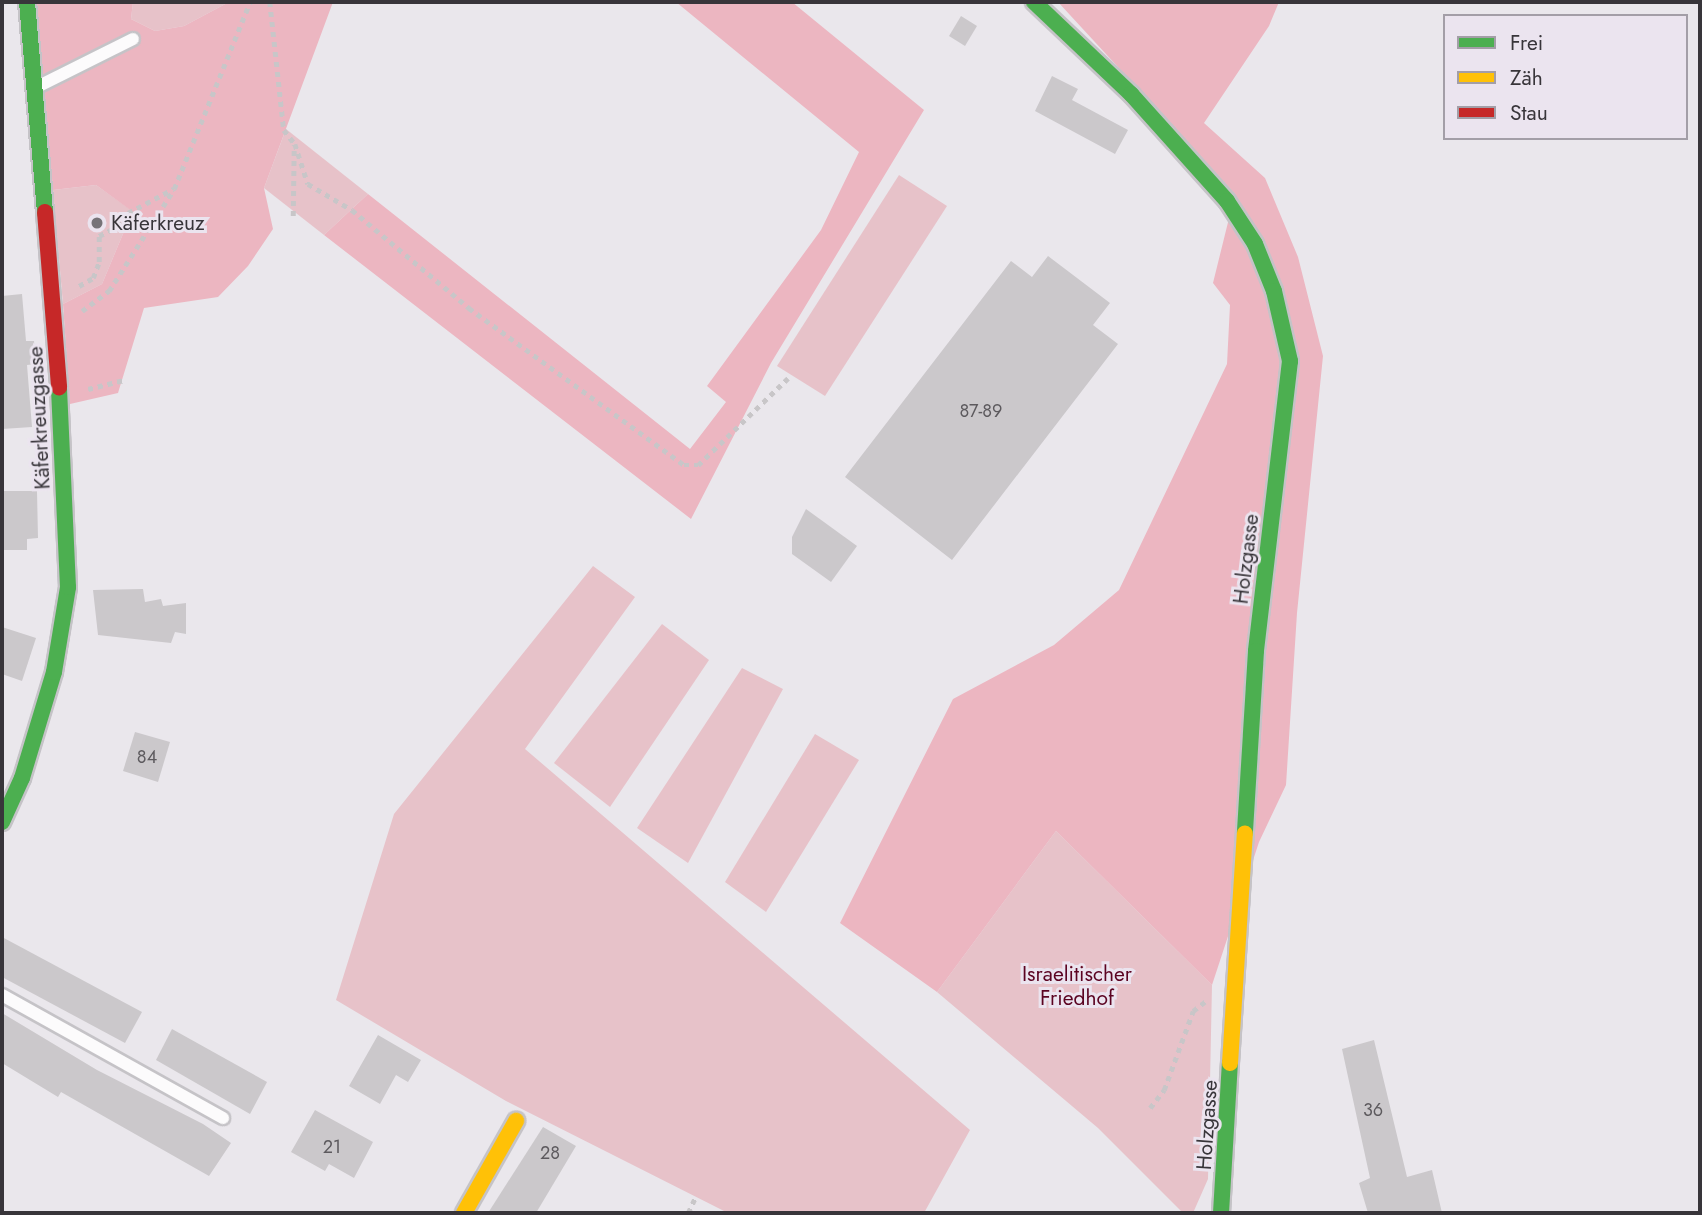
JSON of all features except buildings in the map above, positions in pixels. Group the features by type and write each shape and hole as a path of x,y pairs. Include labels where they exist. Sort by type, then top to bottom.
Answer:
{"street":[{"name":"Käferkreuzgasse","path":"2,822 22,778 54,672 68,587 60,396 27,2"},
{"name":"Holzgasse","path":"1034,2 1131,94 1227,201 1255,244 1286,330 1290,360 1285,433 1256,651 1238,991 1221,1213"},
{"path":"464,1213 516,1121"}],"lane":[{"path":"33,90 133,39"},
{"path":"1212,996 1238,991"},
{"path":"2,995 223,1118"}],"path":[{"path":"54,325 73,317 109,291 174,189 250,2"},
{"path":"270,2 284,130 295,144 308,184 352,210 470,308 684,465 698,465 788,379"},
{"path":"293,216 295,144"},
{"path":"85,285 99,262 99,236 118,226 128,213 174,189"},
{"path":"60,396 125,380"},
{"path":"1150,1108 1164,1090 1193,1011 1212,996"},
{"path":"688,1213 696,1195"}],"green space":[{"path":"133,2 229,2 184,26 155,31 131,19"},
{"path":"286,129 368,194 324,235 264,188"},
{"path":"899,175 947,206 825,396 777,366"},
{"path":"96,185 141,217 125,229 102,284 63,304 53,190"},
{"path":"593,566 635,597 525,749 970,1130 924,1213 728,1213 506,1101 336,1000 394,814"},
{"path":"662,624 709,660 610,807 554,763"},
{"path":"742,668 783,689 688,863 637,828"},
{"path":"815,734 859,760 766,912 725,882"},
{"name":"Israelitischer Friedhof","path":"1056,831 1212,985 1208,1179 1193,1213 1183,1213 1098,1128 937,992"}],"shaded area":[{"path":"36,2 133,2 131,19 155,31 184,26 229,2 333,2 264,188 273,229 248,266 218,297 144,308 118,393 70,404 63,304 102,284 125,229 140,217 96,185 53,190"},
{"path":"676,2 792,2 924,110 771,363 691,519 324,235 368,194 690,449 726,402 707,386 821,230 859,152"},
{"path":"1058,2 1279,2 1269,26 1204,123 1265,178 1298,257 1323,356 1297,613 1286,785 1259,842 1212,985 1056,831 937,992 840,923 953,699 1054,645 1119,590 1227,364 1230,305 1213,283 1235,194"}],"traffic: fast":[{"path":"27,2 45,212"},
{"path":"1034,2 1131,94 1227,201 1255,244 1274,291 1290,361 1256,651 1245,833"},
{"path":"2,822 22,778 54,672 68,587 59,387"},
{"path":"1221,1213 1230,1063"}],"traffic: slow":[{"path":"1230,1063 1245,833"},
{"path":"464,1213 516,1121"}],"traffic: jam":[{"path":"45,212 59,387"}],"place":[{"name":"Käferkreuz","path":"97,223"}]}
